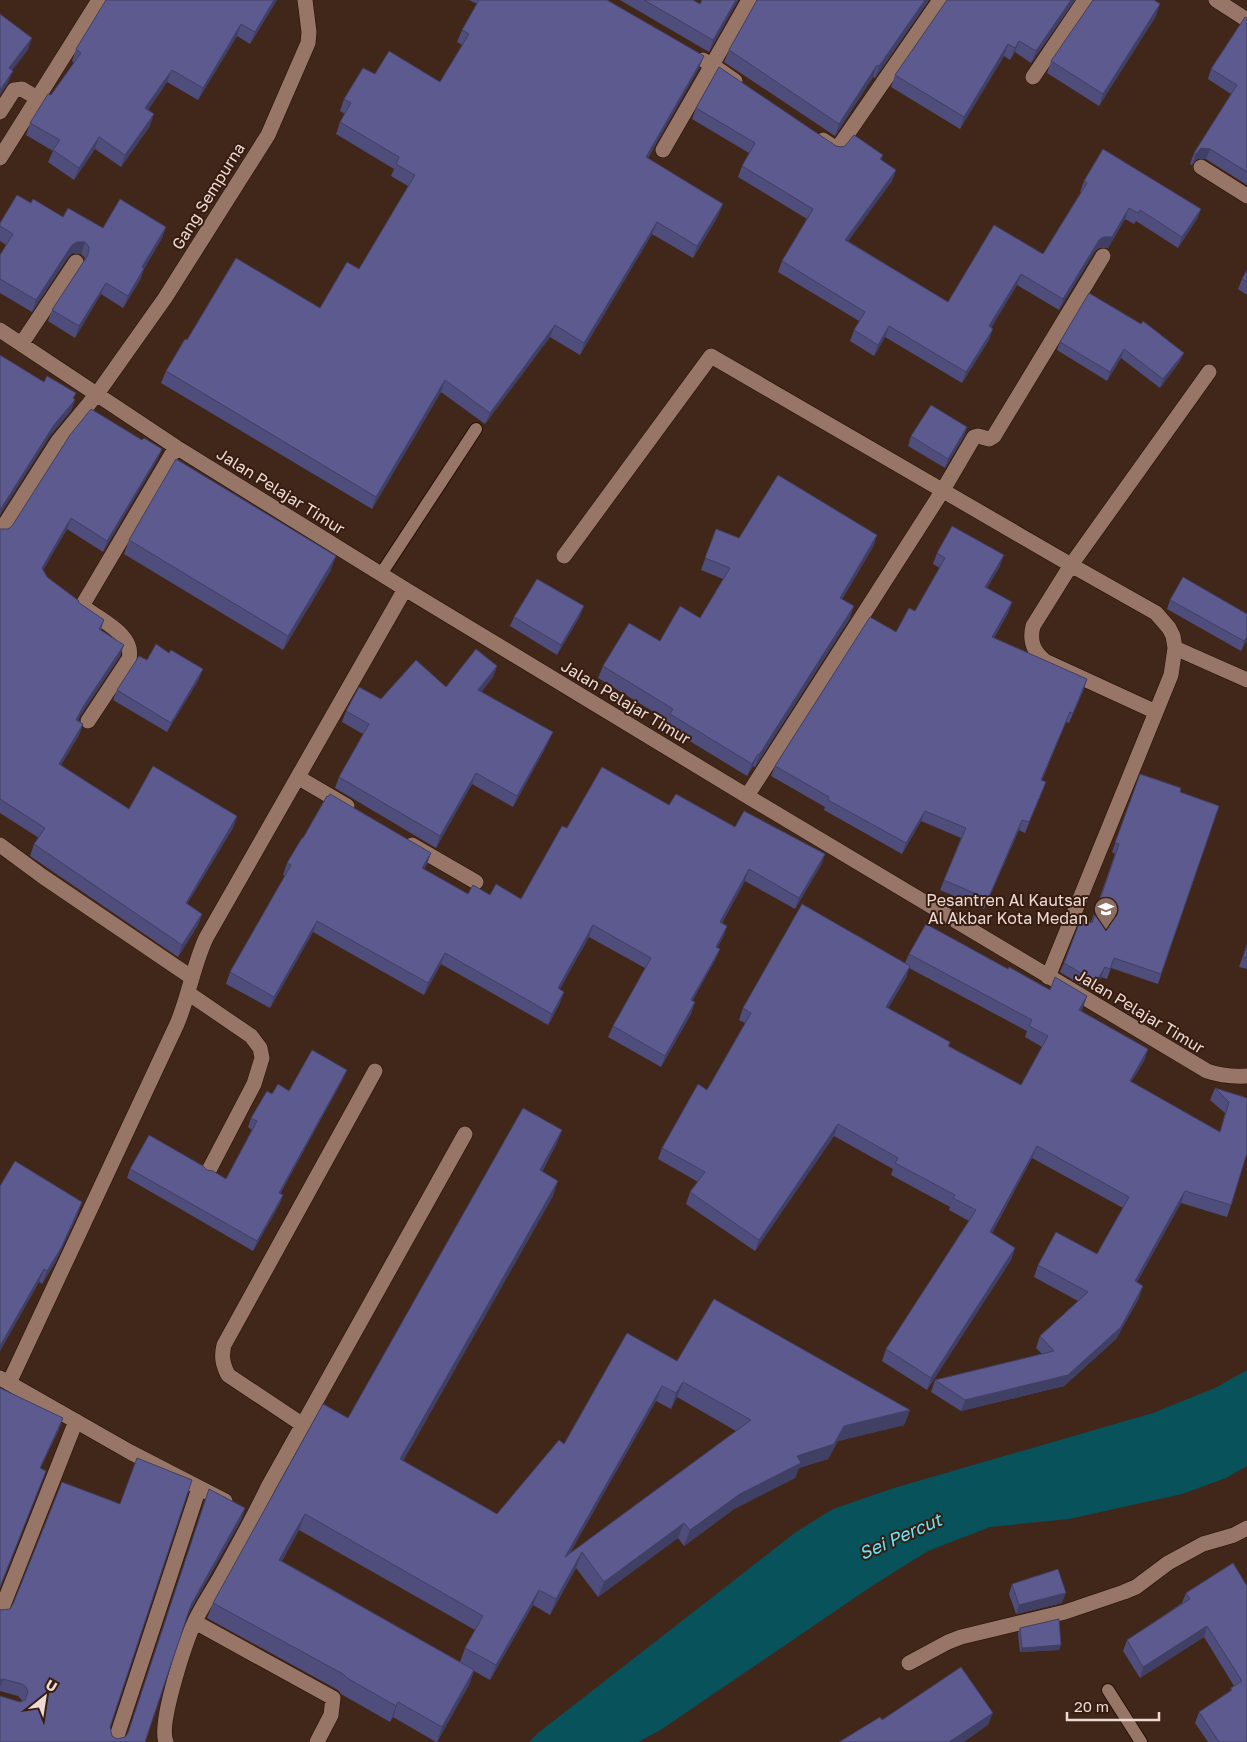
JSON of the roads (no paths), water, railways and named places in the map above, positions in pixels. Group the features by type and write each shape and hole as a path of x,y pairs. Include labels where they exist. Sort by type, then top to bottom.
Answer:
{"street":[{"path":"0,158 99,0"},
{"name":"Gang Sempurna","path":"0,532 53,448 97,394 165,298 268,135 308,43 309,32 305,0"},
{"path":"663,150 749,0"},
{"path":"810,131 837,149 940,0"},
{"path":"1032,77 1085,0"},
{"path":"1216,0 1246,17"},
{"path":"688,51 744,87"},
{"path":"0,112 14,90 22,89 37,98"},
{"path":"1201,167 1247,196"},
{"path":"747,796 943,490 974,437 978,436 989,439 994,436 1104,256"},
{"path":"22,343 76,262"},
{"name":"Jalan Pelajar Timur","path":"0,330 176,447 405,589 1048,977 1207,1071 1234,1077 1247,1076"},
{"path":"564,556 711,356 1156,613 1169,628 1173,636 1175,648 1171,675 1048,977"},
{"path":"1156,712 1045,662 1037,654 1032,640 1033,626 1071,565 1209,372"},
{"path":"82,606 176,447"},
{"path":"254,1516 130,1452 5,1380 177,1024 188,993 191,977 206,938 299,778 405,589"},
{"path":"69,596 127,640 130,652 129,659 88,721"},
{"path":"1175,648 1247,680"},
{"path":"299,778 358,812"},
{"path":"400,838 476,882"},
{"path":"0,845 42,876 191,977"},
{"path":"188,993 251,1036 260,1048 262,1058 254,1084 208,1172"},
{"path":"303,1426 228,1375 224,1367 222,1352 224,1345 375,1071"},
{"path":"166,1742 164,1726 170,1696 195,1622 465,1134"},
{"path":"0,1613 76,1420"},
{"path":"115,1742 199,1488"},
{"path":"909,1663 961,1637 1064,1612 1124,1592 1136,1587 1173,1560 1203,1544 1234,1535 1247,1528"},
{"path":"195,1622 333,1698 331,1715 317,1742"}],"lane":[{"path":"381,574 476,429"},
{"path":"1108,1690 1141,1742"}],"water":[{"name":"Sei Percut","path":"1247,1370 1247,1466 1226,1478 1182,1494 1069,1519 990,1527 928,1551 872,1586 659,1731 638,1742 529,1742 538,1733 796,1532 833,1509 894,1488 1153,1413 1215,1388"}],"place":[{"name":"Pesantren Al Kautsar Al Akbar Kota Medan","path":"1106,930"}]}
